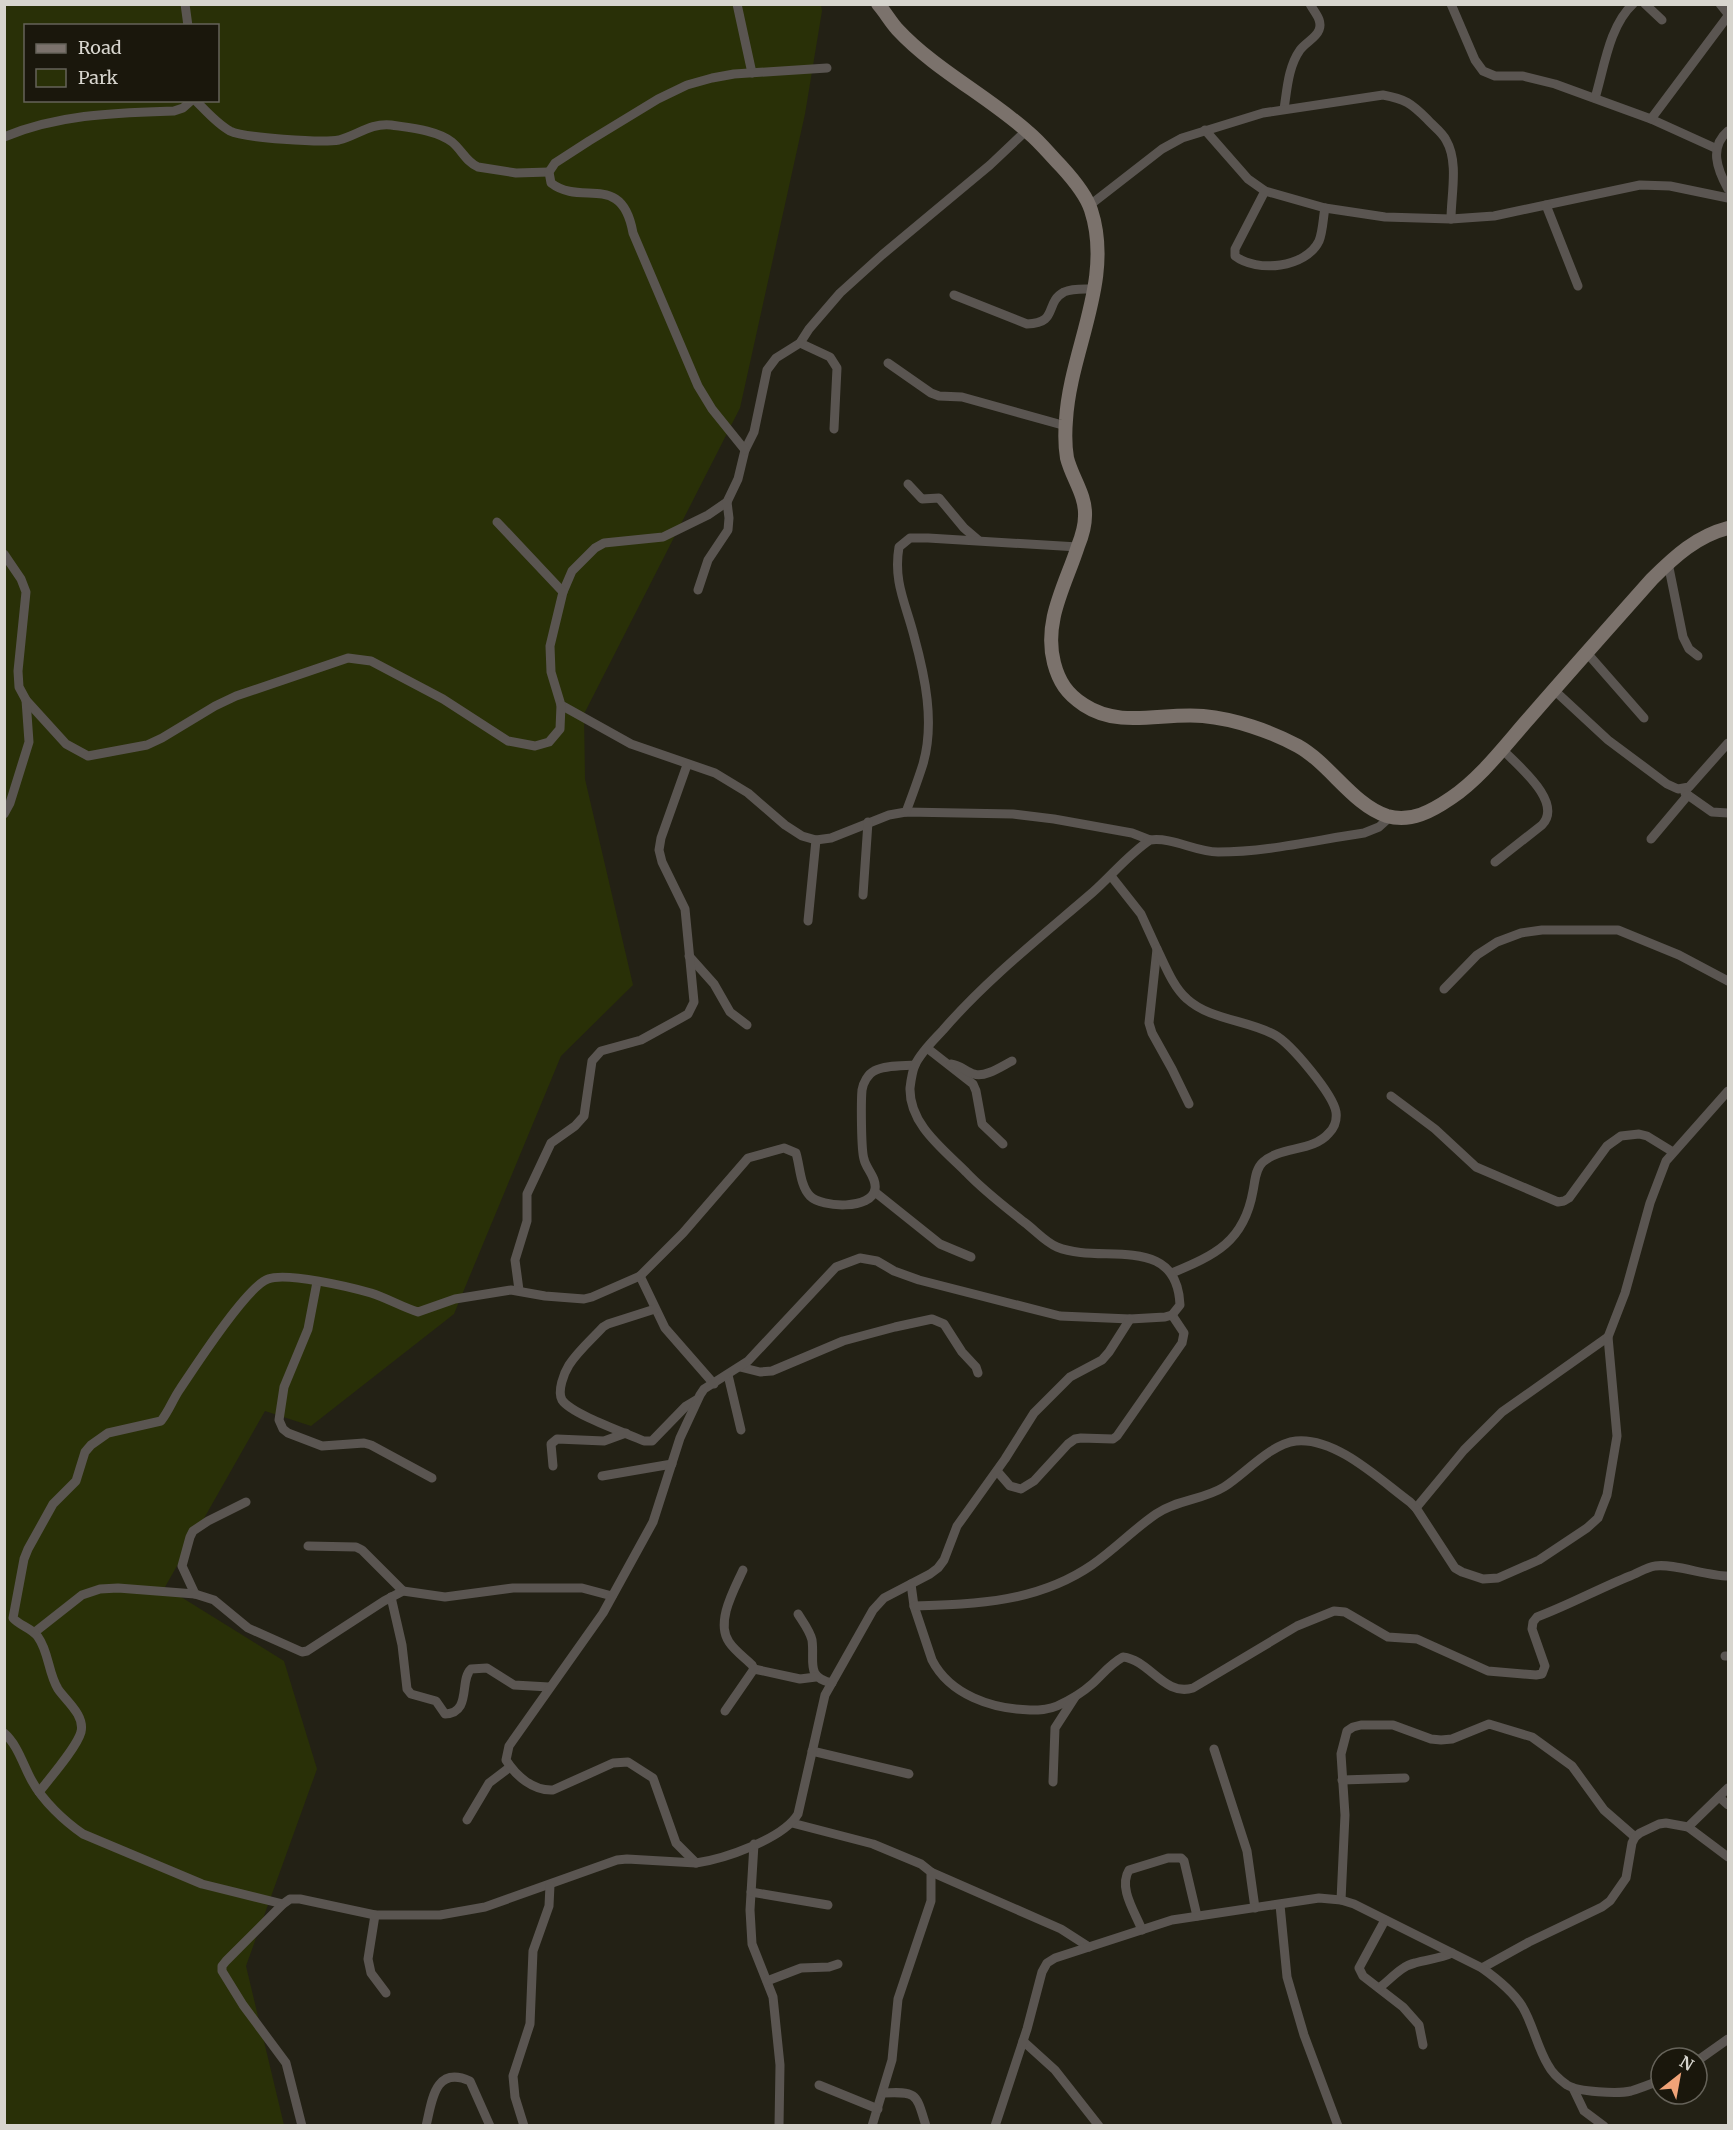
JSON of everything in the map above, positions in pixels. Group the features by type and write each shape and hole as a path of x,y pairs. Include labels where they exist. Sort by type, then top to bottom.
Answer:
{"main road":[{"path":"878,4 898,29 932,58 1026,130 1070,176 1090,205 1096,229 1097,259 1091,306 1071,391 1066,426 1067,458 1084,500 1086,517 1078,547 1058,597 1051,637 1052,657 1058,677 1066,691 1095,712 1115,717 1141,719 1203,716 1220,718 1273,734 1309,752 1327,766 1360,799 1377,811 1390,817 1405,818 1422,815 1455,796 1471,781 1668,562 1698,539 1728,528"}],"street":[{"path":"185,4 188,24"},
{"path":"736,4 752,73"},
{"path":"1284,109 1293,61 1301,48 1317,34 1320,28 1320,21 1310,4"},
{"path":"1451,4 1475,60 1483,71 1495,76 1537,78 1651,119 1715,148"},
{"path":"1594,98 1616,31 1633,4"},
{"path":"1645,4 1662,20"},
{"path":"1651,119 1728,15 1720,4"},
{"path":"745,450 712,409 698,386 633,233 631,222 621,203 611,196 595,192 559,189 551,183 549,172 555,163 658,99 687,85 712,78 752,73 827,68"},
{"path":"1090,205 1162,149 1182,138 1263,113 1383,95 1402,99 1416,108 1445,139 1453,164 1450,219"},
{"path":"4,137 39,125 77,116 174,111 191,102"},
{"path":"196,102 223,127 243,135 320,142 339,140 374,125 391,125 438,135 450,141 461,150 469,162 478,167 516,173 549,172"},
{"path":"4,554 21,579 26,592 18,671 19,687 26,700 66,744 81,753 95,756 147,745 215,705 265,685 348,658 371,661 443,699 508,741 535,746 549,742 560,729 561,705 551,672 550,646 563,592 572,571 595,548 604,543 663,537 727,502 738,479 745,450 754,432 767,370 776,358 800,343 840,293 990,165 1026,130"},
{"path":"1205,130 1248,179 1264,191 1325,208 1385,218 1450,219 1494,216 1640,185 1670,186 1728,198"},
{"path":"1728,131 1721,137 1715,148 1719,167 1728,189"},
{"path":"1264,191 1235,249 1235,256 1242,261 1273,267 1287,264 1307,254 1318,242 1325,208"},
{"path":"1546,205 1578,286"},
{"path":"954,295 1027,324 1038,324 1046,320 1056,299 1062,293 1070,290 1093,289"},
{"path":"800,343 830,357 837,368 834,429"},
{"path":"888,363 931,393 939,396 962,397 1066,426"},
{"path":"908,484 922,499 935,497 943,501 964,528 978,541"},
{"path":"698,590 708,560 728,530 727,502"},
{"path":"497,522 563,592"},
{"path":"906,812 924,762 928,718 926,694 915,637 897,582 899,547 910,538 1078,547"},
{"path":"1668,562 1683,637 1689,649 1698,656"},
{"path":"1587,653 1644,718"},
{"path":"1554,690 1608,740 1667,784 1684,792 1712,812 1728,813"},
{"path":"4,814 10,803 29,742 26,700"},
{"path":"561,705 631,744 715,773 731,782 785,825 802,836 816,840 831,838 868,822 906,812 1013,814 1132,833 1150,840 1209,851 1257,849 1364,833 1379,827 1390,817"},
{"path":"1651,839 1684,792 1728,743"},
{"path":"1495,862 1542,825 1548,819 1549,809 1542,791 1502,749"},
{"path":"519,1290 515,1260 527,1221 527,1194 551,1143 575,1126 584,1116 592,1062 602,1051 641,1040 688,1014 694,1002 685,909 662,862 659,850 661,838 687,765"},
{"path":"863,895 868,822"},
{"path":"808,921 816,840"},
{"path":"696,1863 676,1844 653,1778 627,1762 613,1763 553,1790 544,1790 529,1784 510,1767 506,1760 509,1746 603,1613 653,1522 680,1438 704,1389 740,1367 836,1267 860,1258 878,1261 894,1271 919,1280 1044,1314 1130,1319 1165,1317 1172,1315 1180,1305 1172,1273 1147,1257 1134,1254 1093,1254 1057,1247 982,1189 920,1123 910,1090 915,1065 969,1000 1150,840"},
{"path":"1111,876 1141,914 1157,949 1185,999 1207,1011 1276,1036 1317,1078 1332,1101 1336,1112 1334,1126 1324,1138 1268,1158 1261,1163 1247,1212 1232,1239 1223,1248 1207,1258 1172,1273"},
{"path":"1444,989 1477,955 1497,942 1521,933 1542,930 1618,930 1679,954 1728,981"},
{"path":"1157,949 1149,1023 1189,1104"},
{"path":"689,956 714,984 730,1012 747,1025"},
{"path":"927,1048 973,1084 982,1124 1003,1144"},
{"path":"947,1064 959,1065 976,1075 982,1075 1012,1061"},
{"path":"39,1792 75,1744 81,1734 82,1725 79,1716 51,1675 41,1640 35,1632 13,1618 24,1559 53,1504 76,1481 85,1452 108,1433 161,1421 179,1390 228,1321 259,1284 279,1276 317,1282 372,1293 418,1312 455,1299 519,1290 545,1296 584,1299 640,1276 683,1233 748,1158 784,1148 791,1149 796,1153 808,1193 816,1200 851,1205 867,1200 875,1192 876,1183 863,1158 862,1089 867,1077 874,1071 915,1065"},
{"path":"914,1606 979,1604 1020,1597 1059,1584 1093,1564 1156,1514 1224,1487 1269,1454 1295,1441 1331,1447 1341,1452 1416,1508 1455,1568 1462,1572 1483,1579 1498,1578 1531,1564 1594,1523 1598,1518 1607,1495 1617,1436 1608,1337 1625,1293 1650,1203 1662,1171 1673,1152 1728,1091"},
{"path":"1391,1095 1435,1129 1476,1167 1558,1202 1564,1202 1569,1198 1607,1146 1621,1136 1640,1134 1647,1136 1673,1152"},
{"path":"875,1192 940,1244 971,1257"},
{"path":"640,1276 665,1328 714,1384"},
{"path":"317,1282 308,1329 284,1388 280,1425 288,1433 322,1446 364,1443 432,1478"},
{"path":"655,1309 603,1327 570,1363 560,1391 563,1401 586,1416 644,1441 652,1441 686,1406 698,1399"},
{"path":"997,1471 1010,1485 1021,1489 1034,1481 1075,1439 1113,1439 1117,1436 1182,1343 1184,1333 1172,1315"},
{"path":"740,1367 760,1372 772,1371 843,1341 932,1319 944,1324 978,1373"},
{"path":"303,2126 286,2063 243,2005 222,1971 222,1966 226,1961 283,1904 290,1899 300,1899 375,1915 427,1916 471,1911 627,1858 696,1863 707,1861 754,1844 792,1823 798,1814 801,1802 821,1706 878,1603 930,1574 944,1560 957,1526 997,1471 1038,1408 1070,1377 1102,1360 1130,1319"},
{"path":"1416,1508 1464,1450 1502,1412 1608,1337"},
{"path":"728,1374 741,1430"},
{"path":"553,1466 551,1444 557,1439 604,1441 627,1433"},
{"path":"602,1476 672,1464"},
{"path":"195,1594 182,1566 193,1531 246,1502"},
{"path":"308,1546 356,1547 362,1550 403,1591"},
{"path":"911,1584 914,1606 932,1660 952,1686 1002,1708 1049,1709 1090,1686 1123,1657 1135,1661 1170,1686 1185,1690 1193,1688 1297,1626 1334,1611 1345,1612 1388,1636 1418,1639 1488,1671 1542,1674 1545,1666 1532,1629 1537,1617 1655,1566 1671,1566 1728,1576"},
{"path":"743,1570 725,1611 725,1630 729,1643 752,1665 753,1669"},
{"path":"35,1632 74,1600 100,1589 118,1588 195,1594 220,1603 255,1632 302,1652 403,1591 445,1597 513,1588 582,1588 612,1596"},
{"path":"391,1597 402,1645 407,1689 411,1694 436,1701 445,1714 452,1713 464,1700 467,1674 471,1669 487,1668 514,1685 549,1687"},
{"path":"798,1614 812,1638 813,1671 816,1677 832,1683"},
{"path":"753,1669 800,1679 816,1677"},
{"path":"725,1711 753,1669"},
{"path":"1053,1782 1053,1734 1076,1694"},
{"path":"1049,1709 1058,1723"},
{"path":"1341,1900 1345,1815 1341,1754 1344,1737 1353,1726 1393,1725 1431,1739 1441,1740 1452,1739 1484,1725 1494,1725 1532,1737 1572,1766 1604,1810 1635,1837"},
{"path":"4,1732 16,1748 39,1792 72,1826 83,1834 202,1884 283,1904"},
{"path":"1214,1749 1247,1851 1255,1908"},
{"path":"812,1751 909,1774"},
{"path":"467,1820 489,1783 510,1767"},
{"path":"1342,1780 1405,1778"},
{"path":"1688,1827 1728,1788"},
{"path":"1719,1797 1728,1805"},
{"path":"792,1823 873,1844 921,1864 931,1872 1061,1929 1089,1947"},
{"path":"1482,1968 1528,1942 1602,1908 1610,1902 1626,1878 1635,1837 1659,1824 1688,1827 1728,1857"},
{"path":"754,1844 751,1892 752,1944 773,1997 780,2065 779,2126"},
{"path":"1142,1930 1126,1890 1125,1875 1129,1870 1168,1858 1181,1858 1184,1861 1197,1916"},
{"path":"872,2126 884,2093 892,2060 898,1999 931,1900 931,1872"},
{"path":"524,2126 515,2097 513,2076 530,2024 533,1951 549,1906 550,1885"},
{"path":"751,1892 828,1905"},
{"path":"995,2126 1023,2041 1042,1972 1047,1963 1055,1958 1172,1920 1320,1899 1341,1900 1482,1968 1494,1977 1520,2004 1552,2072 1573,2088 1584,2111 1604,2126"},
{"path":"1280,1905 1287,1977 1304,2036 1338,2126"},
{"path":"375,1915 368,1959 371,1973 387,1993"},
{"path":"1385,1920 1359,1968 1363,1976 1403,2007 1419,2025 1423,2046"},
{"path":"1379,1988 1407,1966 1437,1960 1452,1953"},
{"path":"767,1981 801,1968 829,1967 838,1964"},
{"path":"1709,2052 1728,2039"},
{"path":"1023,2041 1047,2062 1079,2098 1099,2126"},
{"path":"426,2126 434,2091 438,2084 443,2080 458,2077 470,2081 490,2126"},
{"path":"1573,2088 1618,2092 1631,2091 1649,2084"},
{"path":"819,2085 878,2109"},
{"path":"884,2093 906,2092 914,2095 927,2126"}],"green space":[{"path":"5,5 821,5 822,11 805,114 740,408 584,714 585,779 633,985 561,1056 454,1314 311,1426 265,1411 165,1587 284,1661 317,1769 246,1966 284,2125 5,2126"}]}
